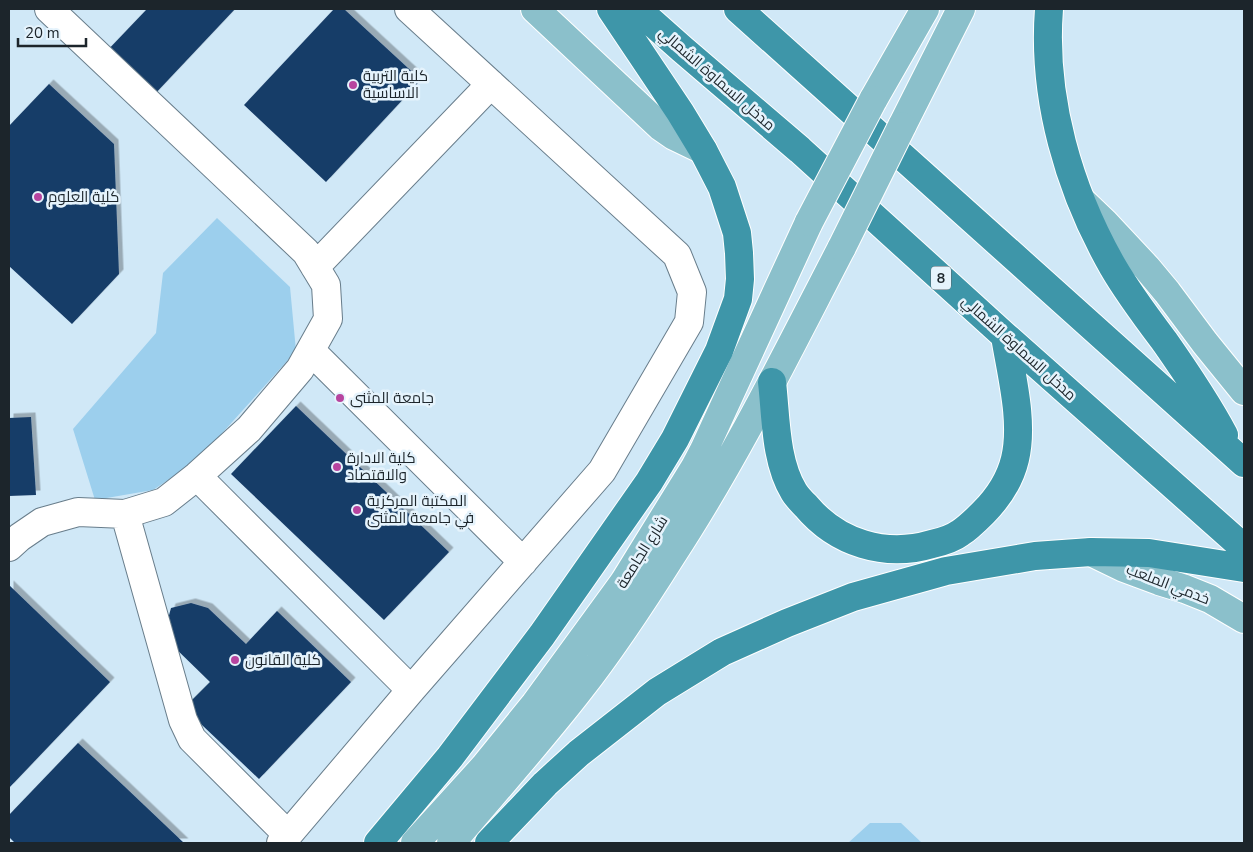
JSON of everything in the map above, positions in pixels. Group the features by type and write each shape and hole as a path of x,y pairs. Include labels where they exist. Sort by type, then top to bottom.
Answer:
{"highway":[{"path":"378,843 462,742 542,635 643,490 674,439 719,351 738,299 740,279 737,233 722,187 703,150 680,112 611,9"},
{"name":"مدخل السماوة الشمالي","path":"637,9 800,150 1005,336 1244,548"},
{"path":"738,9 1239,458"},
{"path":"750,9 764,32"},
{"path":"1049,9 1049,65 1053,99 1068,165 1081,200 1114,268 1202,396 1239,458"},
{"path":"772,382 779,447 786,477 795,493 809,510 833,532 867,546 902,550 922,547 943,541 960,533 990,506 1000,494 1008,479 1015,460 1018,441 1018,417 1005,336"},
{"path":"489,843 545,784 579,753 657,692 722,652 787,623 853,597 946,570 1035,556 1091,552 1149,553 1244,568"}],"main road":[{"path":"535,9 661,126 674,136 703,150"},
{"name":"شارع الجامعة","path":"415,843 484,767 535,704 624,582 695,466 809,222 873,100 925,9"},
{"path":"451,843 557,718 619,635 673,555 716,484 772,382 962,9"},
{"path":"1081,200 1147,268 1244,390"},
{"name":"خدمي الملعب","path":"1091,552 1124,568 1210,599 1244,619"}],"lane":[{"path":"9,548 20,537 42,522 78,512 125,514 164,502 197,476 249,429 300,369 328,319 326,284 306,252 49,9"},
{"path":"125,514 182,720 192,739 285,839 410,690 602,471 690,322 692,292 677,255 409,9"},
{"path":"315,267 491,84"},
{"path":"310,350 522,562"},
{"path":"197,476 410,690"}],"shaded area":[{"path":"217,218 290,287 296,351 198,460 153,490 95,500 73,429 156,333 163,273"},
{"path":"870,823 901,823 922,843 848,843"}],"building":[{"path":"147,9 235,9 152,97 105,53"},
{"path":"334,9 344,9 421,80 326,182 244,105"},
{"path":"49,84 114,144 119,274 72,324 9,266 9,126"},
{"path":"296,406 449,552 384,620 231,474"},
{"path":"31,417 36,495 9,496 9,418"},
{"path":"9,585 110,682 9,788"},
{"path":"191,603 208,608 246,644 277,611 351,682 259,779 184,708 210,682 170,643 165,630 171,608"},
{"path":"78,743 184,843 15,843 9,837 9,815"}],"place":[{"name":"كلية التربية الاساسية","path":"353,85"},
{"name":"كلية العلوم","path":"38,197"},
{"name":"جامعة المثنى","path":"340,398"},
{"name":"كلية الادارة والاقتصاد","path":"337,467"},
{"name":"المكتبة المركزية في جامعة المثنى","path":"357,510"},
{"name":"كلية القانون","path":"235,660"}]}
